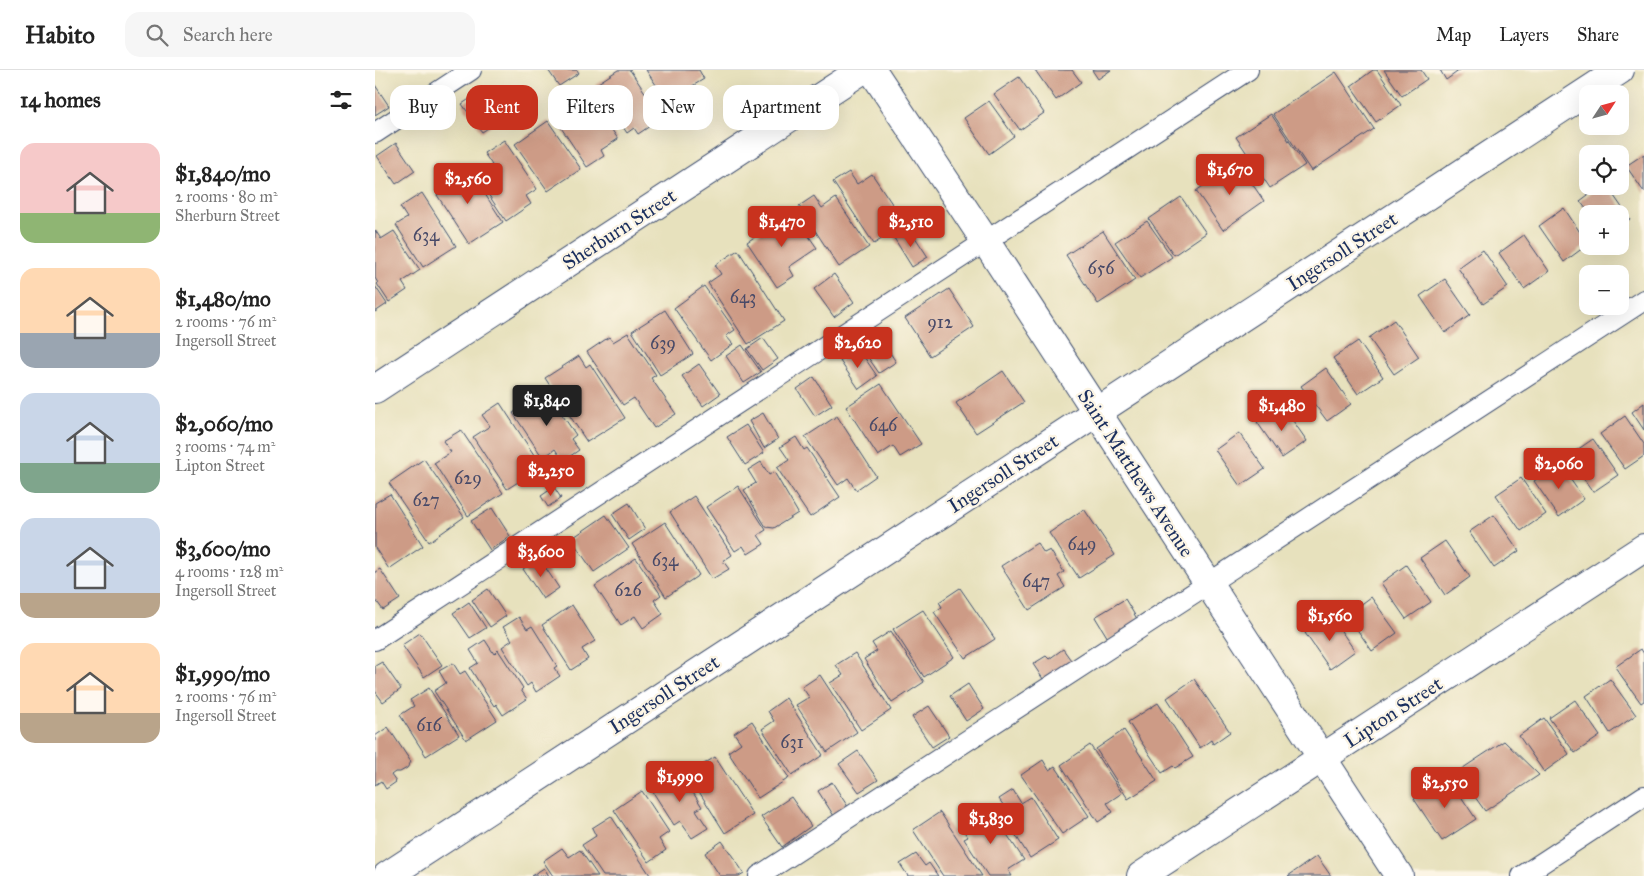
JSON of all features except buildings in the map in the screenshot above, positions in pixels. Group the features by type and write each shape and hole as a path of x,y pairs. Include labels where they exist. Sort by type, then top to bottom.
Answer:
{"street":[{"name":"Sherburn Street","path":"375,389 862,70"},
{"name":"Saint Matthews Avenue","path":"872,70 987,242 1399,876"},
{"name":"Ingersoll Street","path":"387,876 1620,70"},
{"name":"Lipton Street","path":"1141,876 1644,548"}],"lane":[{"path":"375,133 471,70"},
{"path":"375,640 1248,70"},
{"path":"759,876 1644,300"},
{"path":"1522,876 1644,796"}]}
